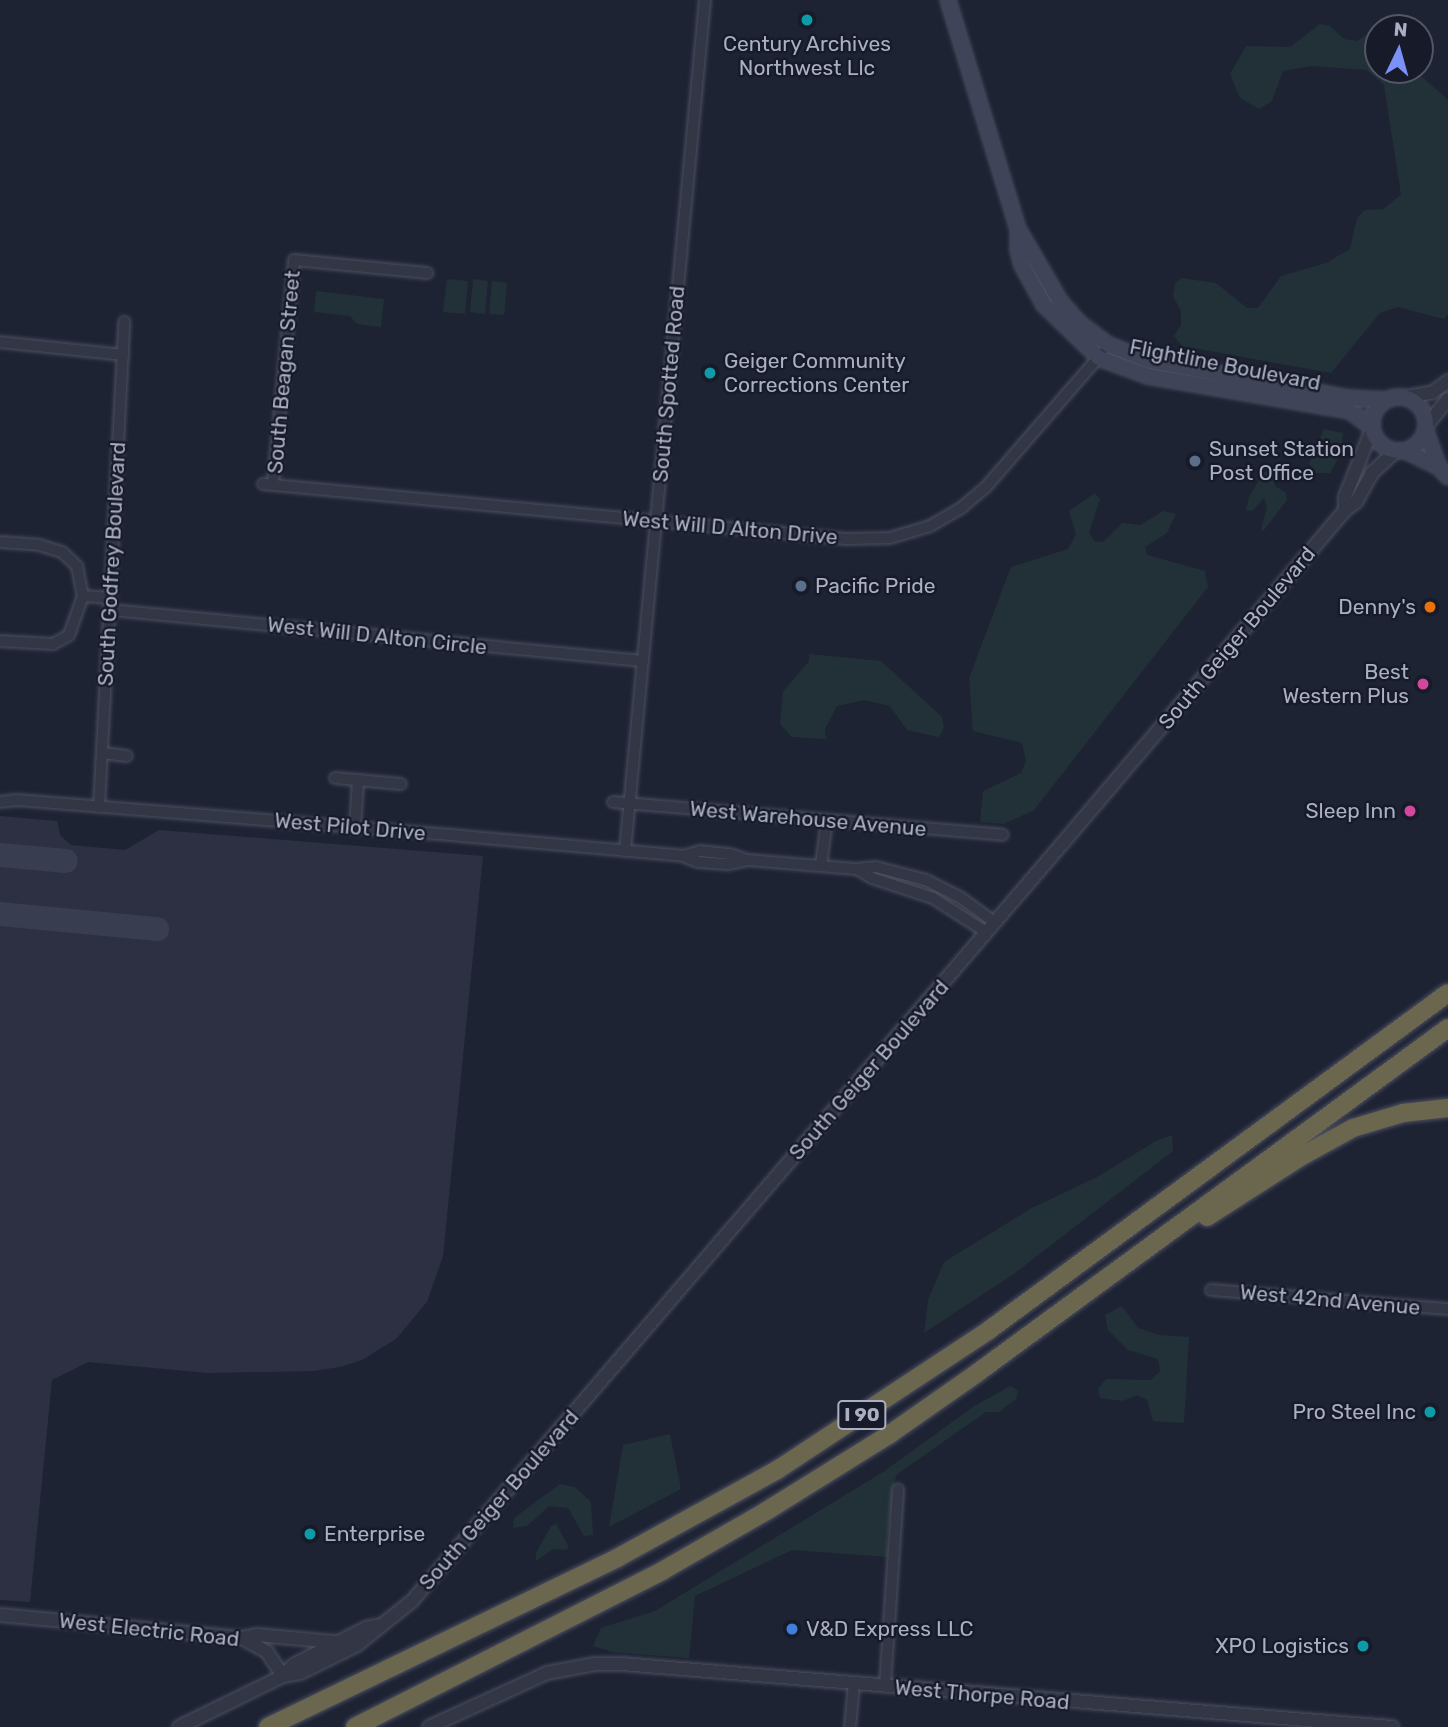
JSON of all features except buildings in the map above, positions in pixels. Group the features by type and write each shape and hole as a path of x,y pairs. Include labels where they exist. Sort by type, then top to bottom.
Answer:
{"highway":[{"path":"1407,1023 1448,979"},
{"name":"I 90","path":"268,1727 617,1558 777,1469 989,1330 1448,993"},
{"name":"I 90","path":"355,1727 579,1615 768,1510 945,1396 1448,1028"},
{"path":"1177,1227 1213,1215 1301,1156 1353,1128 1403,1113 1448,1108"}],"main road":[{"name":"Flightline Boulevard","path":"948,0 1018,229 1060,301 1078,322 1109,345 1177,368 1348,397 1385,400"},
{"name":"Flightline Boulevard","path":"1018,229 1018,250 1022,265 1044,305 1099,358 1148,376 1350,411 1372,428"},
{"path":"1406,397 1420,405 1426,428 1444,472 1381,444 1372,428 1374,413 1385,400 1406,397"},
{"path":"1401,451 1414,447 1426,428"}],"street":[{"name":"South Spotted Road","path":"625,851 705,0"},
{"name":"South Beagan Street","path":"268,484 294,260 427,273"},
{"name":"South Godfrey Boulevard","path":"99,807 124,321"},
{"path":"0,342 123,355"},
{"name":"West Will D Alton Drive","path":"268,484 846,539 890,538 930,526 961,508 986,487 1109,345"},
{"path":"1406,397 1433,392 1448,381"},
{"path":"1426,428 1448,399"},
{"name":"South Geiger Boulevard","path":"1345,510 1345,497 1372,428"},
{"name":"South Geiger Boulevard","path":"178,1727 283,1676 300,1673 357,1645 412,1601 1345,510 1356,502 1372,473 1401,451"},
{"path":"0,542 39,545 62,552 77,566 83,596 69,635 53,644 0,641"},
{"name":"West Will D Alton Circle","path":"83,596 111,604 643,661"},
{"path":"103,753 127,755"},
{"path":"335,778 401,784"},
{"path":"355,828 358,780"},
{"name":"West Pilot Drive","path":"0,796 17,800 683,856 698,862 748,860 856,869 876,867 926,880 960,897 990,927"},
{"name":"West Pilot Drive","path":"0,802 17,800"},
{"name":"West Warehouse Avenue","path":"613,802 1003,835"},
{"path":"821,866 827,820"},
{"name":"West 42nd Avenue","path":"1211,1290 1448,1309"},
{"path":"885,1686 898,1489"},
{"name":"West Electric Road","path":"0,1615 242,1638 267,1652 283,1676"},
{"name":"South Geiger Boulevard","path":"283,1676 295,1664 366,1628 386,1624"},
{"path":"242,1638 257,1635 324,1642 343,1640"},
{"name":"West Thorpe Road","path":"429,1727 547,1673 573,1667 622,1664 1292,1724 1392,1727"},
{"path":"850,1727 854,1684"}],"shaded area":[{"path":"1320,24 1330,26 1344,39 1357,41 1364,36 1364,70 1311,66 1283,71 1272,101 1259,109 1240,98 1230,74 1246,46 1290,47"},
{"path":"1430,84 1448,100 1448,314 1444,319 1398,307 1380,313 1331,373 1182,346 1174,336 1181,325 1181,311 1173,296 1175,283 1182,278 1216,283 1247,308 1258,308 1281,276 1326,263 1350,249 1357,218 1365,210 1383,209 1401,195 1384,85"},
{"path":"447,279 468,281 465,314 443,312"},
{"path":"473,279 488,281 485,314 470,312"},
{"path":"492,281 507,283 504,315 489,314"},
{"path":"316,291 384,299 381,327 357,324 350,316 314,312"},
{"path":"1324,429 1343,433 1341,453 1330,473 1315,473 1309,463"},
{"path":"1272,470 1275,486 1286,493 1287,500 1264,530 1261,530 1267,507 1264,498 1252,511 1246,510 1249,497 1264,472"},
{"path":"1095,493 1100,499 1089,532 1094,541 1103,542 1122,523 1141,525 1163,511 1176,514 1167,533 1145,547 1147,555 1205,571 1208,587 1034,810 1004,824 980,822 983,791 1021,773 1026,761 1022,743 973,731 969,678 1011,567 1068,549 1076,534 1069,511"},
{"path":"809,654 881,661 942,717 944,727 939,737 907,730 890,706 864,700 837,706 825,729 826,739 792,737 780,724 783,692 809,661"},
{"path":"0,816 57,821 60,835 71,845 125,850 159,830 483,856 443,1256 427,1302 396,1339 362,1360 340,1367 313,1371 209,1373 88,1362 52,1380 30,1602 0,1600"},
{"path":"1172,1135 1173,1151 1015,1273 924,1333 928,1300 944,1262 1030,1209 1097,1177 1156,1141"},
{"path":"1122,1306 1138,1328 1160,1335 1189,1337 1184,1423 1153,1421 1147,1400 1137,1395 1123,1401 1100,1398 1098,1389 1106,1379 1151,1380 1160,1371 1158,1359 1128,1350 1108,1330 1105,1315"},
{"path":"1010,1386 1018,1390 1016,1399 999,1412 986,1412 896,1475 887,1538 888,1557 792,1550 695,1596 689,1658 612,1652 593,1646 601,1628 655,1611 883,1472 973,1407"},
{"path":"670,1434 681,1489 609,1527 623,1445"},
{"path":"560,1484 575,1487 591,1502 593,1535 584,1536 568,1508 549,1506 527,1526 513,1528 514,1518"},
{"path":"556,1524 569,1547 566,1550 553,1549 536,1561 536,1553 551,1526"}],"taxiway":[{"path":"0,855 66,861"},
{"path":"0,914 157,929"}],"place":[{"name":"Century Archives Northwest Llc","path":"807,20"},
{"name":"Geiger Community Corrections Center","path":"710,373"},
{"name":"Sunset Station Post Office","path":"1195,461"},
{"name":"Pacific Pride","path":"801,586"},
{"name":"Denny's","path":"1430,607"},
{"name":"Best Western Plus","path":"1423,684"},
{"name":"Sleep Inn","path":"1410,811"},
{"name":"Pro Steel Inc","path":"1430,1412"},
{"name":"Enterprise","path":"310,1534"},
{"name":"V&D Express LLC","path":"792,1629"},
{"name":"XPO Logistics","path":"1363,1646"}]}
